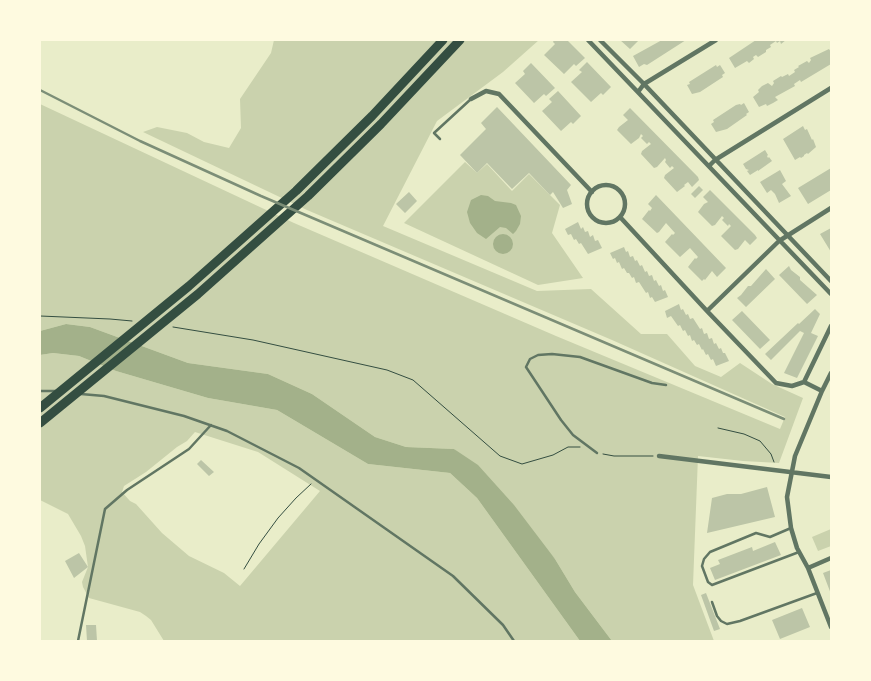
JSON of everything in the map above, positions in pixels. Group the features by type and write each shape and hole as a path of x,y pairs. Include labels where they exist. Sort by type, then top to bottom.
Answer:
{"highway":[{"path":"40,408 226,254 322,166 443,40"},
{"path":"40,423 150,334 236,261 308,196 381,124 460,40"}],"street":[{"path":"588,40 831,294"},
{"path":"600,40 831,282"},
{"path":"638,92 644,84 716,40"},
{"path":"709,166 715,160 831,88"},
{"path":"471,99 486,91 499,94 592,192"},
{"path":"602,186 614,186 625,200 624,212 620,217 609,223 597,221 589,211 587,204 592,192 602,186"},
{"path":"706,311 786,235 831,208"},
{"path":"620,217 706,311 776,383 792,386 804,382 822,391"},
{"path":"804,382 831,326"},
{"path":"831,373 795,456 787,497 791,528 799,552 808,568 831,627"},
{"path":"659,456 831,476"},
{"path":"808,568 831,558"}],"lane":[{"path":"440,139 434,133 471,99"},
{"path":"597,453 573,435 561,420 526,367 530,359 538,355 552,354 580,357 652,383 666,385"},
{"path":"40,391 104,396 184,416 227,431 299,468 453,576 503,625 514,641"},
{"path":"78,641 105,509 127,490 189,449 211,425"},
{"path":"791,528 770,537 756,533 710,552 704,559 702,566 708,582 712,585 799,552"},
{"path":"712,602 717,616 727,624 818,592"}],"path":[{"path":"253,340 387,370 413,380 500,456 522,464 553,455 568,447 579,447"},
{"path":"718,428 744,434 760,442 770,454 777,470"},
{"path":"597,453 614,456 659,456"},
{"path":"244,569 258,544 278,518 316,480"}],"shaded area":[{"path":"274,40 539,40 503,72 437,121 383,226 537,291 591,289 641,334 667,334 695,366 721,377 740,363 772,384 803,398 779,463 698,456 693,585 714,641 612,641 575,592 555,559 454,449 406,447 375,437 312,394 268,374 188,363 90,327 66,324 40,331 40,104 294,223 556,336 780,429 785,417 612,340 307,210 143,132 157,127 187,133 204,142 229,148 241,128 240,99 271,53"},
{"path":"465,162 477,173 487,164 512,191 529,174 560,205 552,233 583,278 538,285 404,223"},
{"path":"481,195 488,196 495,201 516,205 521,216 520,224 513,234 506,228 500,227 486,239 477,233 470,223 467,212 471,200"},
{"path":"503,234 510,237 513,244 510,251 503,254 496,251 493,244 496,237"},
{"path":"66,324 90,327 188,363 268,374 312,394 375,437 406,447 454,449 478,465 514,505 555,559 575,592 612,641 580,641 477,498 450,473 368,464 277,410 208,398 116,371 79,356 53,353 40,355 40,331"},
{"path":"53,353 79,356 116,371 208,398 277,410 368,464 450,473 477,498 580,641 164,641 151,620 140,612 89,598 82,582 88,567 85,546 81,536 68,514 40,500 40,355","holes":["195,432 258,452 320,491 240,586 224,573 189,556 162,533 136,504 130,501 122,492 124,486 187,441"]},
{"path":"831,529 831,546 818,551 812,537"}],"building":[{"path":"554,40 567,40 585,58 576,66 574,64 564,74 544,55 555,44"},
{"path":"620,40 639,40 630,49"},
{"path":"662,40 686,40 647,65 644,64 639,67 633,56"},
{"path":"756,40 786,40 781,44 780,41 777,43 776,41 770,45 771,47 766,52 758,57 756,55 749,63 747,61 735,68 729,58"},
{"path":"829,49 831,52 831,64 801,82 800,80 794,84 795,86 775,97 778,100 773,103 759,107 753,97 762,86 768,83 772,86 773,81 781,76 788,74 789,76 795,72 794,70 798,66 807,61 809,63 810,58"},
{"path":"587,62 611,87 603,95 601,93 591,102 571,82 582,72 579,70"},
{"path":"531,63 555,88 546,96 544,94 534,103 515,83 525,74 523,71"},
{"path":"716,65 717,67 720,65 725,73 722,75 723,77 700,92 692,94 687,85 690,84 689,82"},
{"path":"558,91 581,116 573,124 571,122 561,131 542,111 552,102 549,99"},
{"path":"744,103 749,112 747,115 727,129 716,132 711,124 714,122 713,120 736,105"},
{"path":"497,107 571,185 567,190 572,204 563,208 553,192 550,195 529,173 512,189 487,163 477,173 460,155 486,129 481,123"},
{"path":"630,108 698,177 699,180 692,187 688,182 677,192 664,178 674,168 672,166 670,168 665,162 665,158 654,168 641,154 651,144 649,142 647,144 641,138 643,136 641,134 631,144 617,130 628,120 623,115"},
{"path":"803,126 805,130 807,129 816,147 808,154 795,160 783,139"},
{"path":"765,150 768,158 772,161 750,175 747,171 749,170 743,164"},
{"path":"831,168 831,190 808,204 798,188"},
{"path":"780,170 786,181 782,184 791,196 779,203 775,194 771,190 767,193 760,182"},
{"path":"699,186 703,190 695,198 691,194"},
{"path":"710,190 755,235 757,238 750,245 745,240 735,250 721,236 731,226 729,224 728,226 722,220 724,218 722,216 712,226 698,212 708,202 703,197"},
{"path":"409,192 417,201 405,213 396,204"},
{"path":"656,195 726,268 717,277 712,271 702,281 688,267 698,257 690,248 680,257 665,242 675,233 666,223 657,233 642,219 652,208 648,204"},
{"path":"578,222 581,229 583,227 585,232 588,231 590,237 593,235 595,241 598,240 602,248 588,254 581,243 579,244 576,239 574,240 571,234 568,235 565,229"},
{"path":"831,228 831,252 820,234"},
{"path":"624,247 630,257 633,256 640,266 642,265 645,272 647,271 649,276 652,275 654,281 656,280 659,286 661,285 668,297 655,302 639,282 636,283 634,277 632,278 624,268 622,269 615,258 613,259 610,253"},
{"path":"789,266 800,277 800,280 817,295 807,304 779,275"},
{"path":"766,269 775,279 746,307 737,298"},
{"path":"679,304 681,310 683,309 686,315 688,314 690,319 693,318 700,329 702,328 704,334 707,333 709,339 712,338 714,344 716,343 719,349 721,348 729,361 716,366 713,359 711,360 708,354 706,355 699,344 697,345 694,340 692,341 690,335 688,336 685,330 683,331 680,325 678,326 671,316 667,318 665,311"},
{"path":"815,309 820,314 811,333 818,336 797,378 784,373 804,333 800,331 771,360 765,354"},
{"path":"742,311 770,340 760,349 732,320"},
{"path":"201,460 214,472 209,476 197,464"},
{"path":"767,487 775,517 707,533 712,498 727,494 741,494"},
{"path":"775,542 781,555 715,580 710,568 720,564 718,560 752,547 753,551"},
{"path":"79,553 88,567 74,578 65,561"},
{"path":"831,570 831,594 823,573"},
{"path":"706,593 720,629 714,631 701,595"},
{"path":"802,608 810,627 780,639 772,620"},
{"path":"86,625 96,625 97,641 87,641"}],"railway":[{"path":"40,90 140,141 261,196 784,419"}]}
